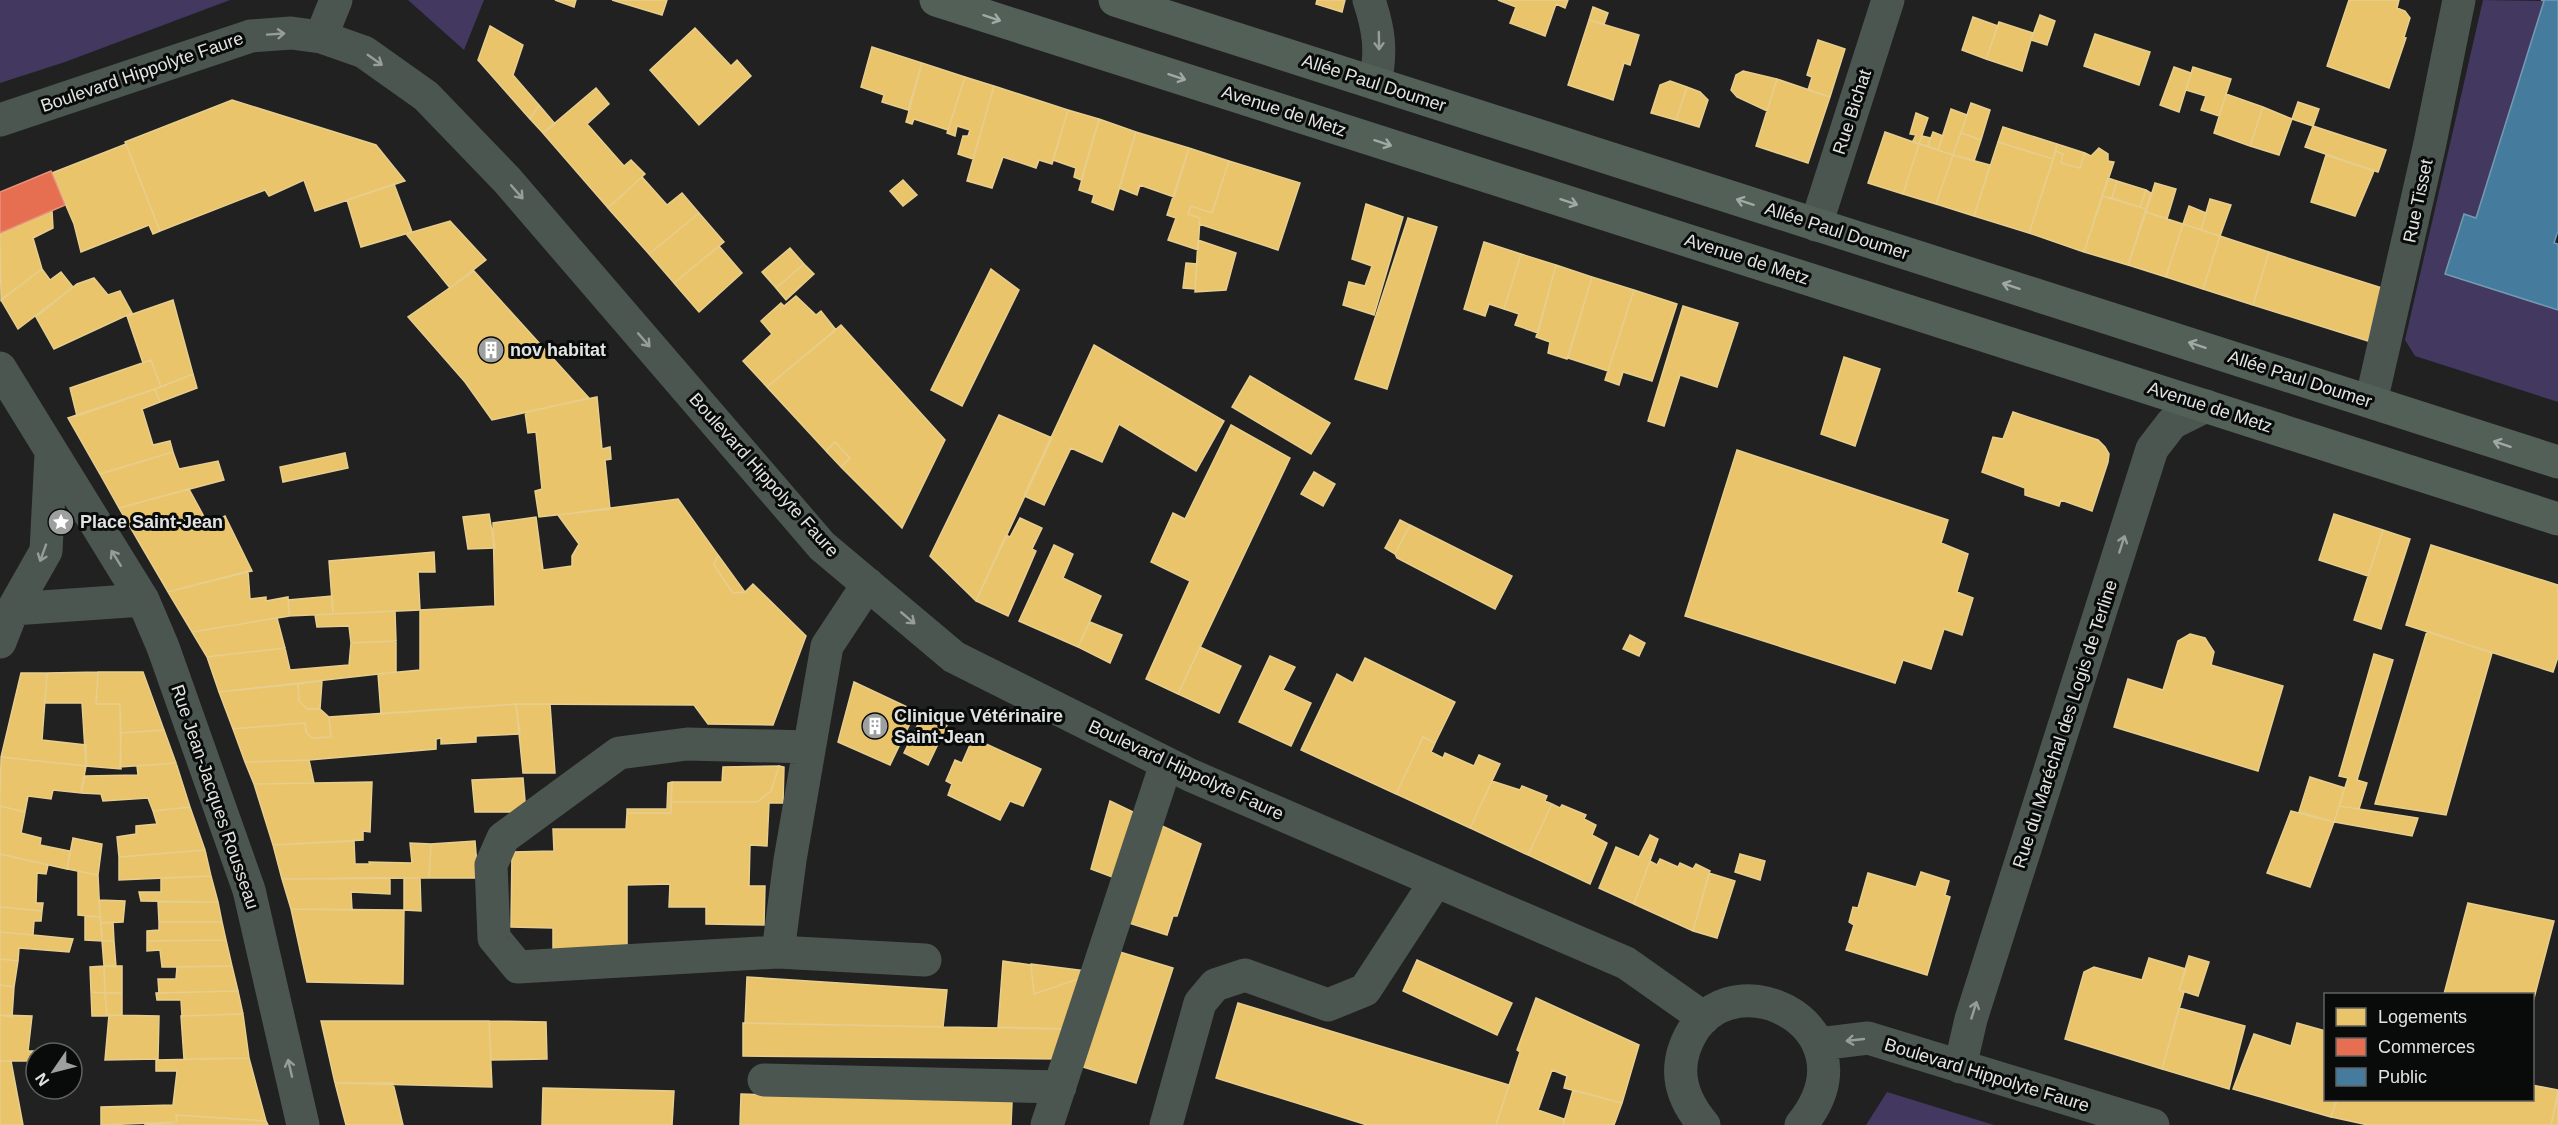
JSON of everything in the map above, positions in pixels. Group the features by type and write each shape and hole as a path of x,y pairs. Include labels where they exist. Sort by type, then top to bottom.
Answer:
{"main road":[{"name":"Avenue de Metz","path":"936,0 2558,519"},
{"name":"Allée Paul Doumer","path":"1115,0 2558,462"}],"street":[{"path":"321,37 336,0"},
{"path":"1369,0 1379,29 1379,64 1375,83"},
{"name":"Rue Bichat","path":"1816,225 1888,0"},
{"name":"Rue Tisset","path":"2372,402 2460,0"},
{"name":"Boulevard Hippolyte Faure","path":"0,120 251,36 291,33 321,37 364,52 426,96 514,189 822,546 954,657 1166,764 1626,963 1704,1018"},
{"path":"0,368 143,600 13,609"},
{"name":"Rue du Maréchal des Logis de Terline","path":"1960,1067 1971,1018 2152,449 2172,423 2206,406"},
{"path":"0,642 13,609 46,551 51,454"},
{"path":"778,952 790,860 827,646 868,584"},
{"name":"Rue Jean-Jacques Rousseau","path":"143,600 163,646 249,890 303,1125"},
{"path":"809,747 687,744 619,753 503,838 491,865 494,938 518,967 778,952 925,960"},
{"path":"1047,1125 1166,764"},
{"path":"1166,1125 1200,1003 1215,985 1245,975 1328,1005 1365,990 1436,881"},
{"path":"1704,1125 1691,1110 1682,1087 1680,1062 1688,1038 1704,1018 1723,1006 1745,1000 1767,1001 1789,1010 1807,1024 1819,1044 1824,1065 1823,1088 1814,1108 1801,1125"},
{"name":"Boulevard Hippolyte Faure","path":"1819,1044 1868,1038 2153,1125"},
{"path":"764,1080 1060,1088"}],"shaded area":[{"path":"0,0 230,0 65,62 0,83"},
{"path":"408,0 484,0 464,50"},
{"path":"2483,0 2544,1 2476,218 2464,215 2445,274 2558,310 2558,402 2415,356 2405,340"},
{"path":"1887,1092 1994,1125 1866,1125"}],"building: Logements":[{"path":"555,0 576,0 574,7"},
{"path":"612,0 667,0 662,15"},
{"path":"1317,0 1345,0 1342,12 1316,4"},
{"path":"1498,0 1568,0 1565,8 1556,4 1545,36 1510,23 1516,7"},
{"path":"2349,0 2399,0 2397,8 2405,11 2410,18 2404,37 2406,38 2389,88 2327,66"},
{"path":"1593,7 1608,13 1604,24 1589,20"},
{"path":"2040,15 2055,21 2047,45 2031,40"},
{"path":"1973,17 1998,26 1986,59 1962,50"},
{"path":"1589,20 1639,35 1630,65 1624,63 1613,100 1568,85"},
{"path":"1999,22 2033,33 2022,71 1986,59"},
{"path":"490,26 523,45 513,75 539,105 530,119 478,60"},
{"path":"695,28 731,66 737,60 751,76 699,125 650,70"},
{"path":"2095,34 2150,52 2139,85 2084,66"},
{"path":"1818,40 1845,49 1830,97 1808,90 1812,77 1807,75"},
{"path":"872,47 922,63 908,110 882,102 884,95 861,87"},
{"path":"922,63 965,77 948,130 914,119 912,124 906,122"},
{"path":"2174,67 2191,73 2179,112 2160,105"},
{"path":"2193,67 2231,79 2219,116 2201,110 2206,96 2186,90"},
{"path":"1743,71 1777,79 1767,111 1737,97 1731,90 1736,75"},
{"path":"965,77 994,86 973,159 958,154 963,136 968,136 970,130 957,126 955,136 947,133"},
{"path":"1777,79 1830,97 1808,163 1756,146"},
{"path":"1670,81 1687,87 1676,120 1651,113 1660,85"},
{"path":"994,86 1068,110 1052,164 1039,160 1036,168 1003,157 992,188 967,181"},
{"path":"1687,87 1700,92 1708,100 1699,127 1676,120"},
{"path":"596,88 609,104 587,124 624,166 631,160 645,174 608,208 543,133"},
{"path":"2226,94 2263,107 2250,146 2214,133"},
{"path":"232,100 376,145 405,181 315,211 304,180 269,196 265,190 160,231 125,142"},
{"path":"2298,102 2319,109 2313,126 2292,119"},
{"path":"1971,103 1990,110 1981,140 1961,133"},
{"path":"539,105 555,124 543,133 530,119"},
{"path":"2263,107 2292,119 2279,155 2250,146"},
{"path":"1951,109 1967,115 1953,155 1938,150"},
{"path":"1068,110 1099,119 1081,180 1074,177 1076,168 1053,160"},
{"path":"1916,113 1928,118 1919,144 1913,141 1916,135 1910,134"},
{"path":"1099,119 1136,132 1113,210 1092,202 1094,195 1079,190"},
{"path":"2313,126 2386,150 2378,172 2305,147"},
{"path":"2003,127 2057,144 2053,159 1998,142"},
{"path":"1136,132 1189,148 1174,197 1140,185 1137,195 1119,188"},
{"path":"1885,132 1919,144 1903,194 1868,183"},
{"path":"1933,132 1943,136 1938,150 1928,146"},
{"path":"1961,133 1981,140 1974,161 1953,155"},
{"path":"1922,136 1931,138 1928,146 1919,144"},
{"path":"1998,142 2053,159 2029,233 1974,216"},
{"path":"126,144 160,231 153,234 149,225 81,252 74,224 52,173"},
{"path":"1919,144 1953,155 1936,204 1903,194"},
{"path":"2057,144 2085,153 2080,168 2061,163 2063,154 2056,151"},
{"path":"1189,148 1229,161 1212,213 1191,206 1188,214 1200,218 1198,250 1168,240 1176,218 1167,215"},
{"path":"2099,148 2108,154 2108,161 2114,162 2084,252 2029,233 2056,151 2063,154 2061,163 2080,168 2085,153 2091,156"},
{"path":"1953,155 1990,165 1974,216 1936,204"},
{"path":"2326,155 2374,171 2355,216 2311,202"},
{"path":"1229,161 1300,183 1278,250 1199,224 1200,218 1188,214 1191,206 1212,213"},
{"path":"642,177 667,205 682,193 699,213 649,254 608,208"},
{"path":"2108,178 2117,181 2112,198 2102,196"},
{"path":"903,180 917,195 903,206 890,191"},
{"path":"2117,181 2146,190 2140,207 2112,198"},
{"path":"2155,183 2176,189 2167,219 2146,212"},
{"path":"394,184 412,232 361,247 347,200"},
{"path":"2146,190 2151,193 2146,209 2140,207"},
{"path":"2102,196 2146,209 2128,265 2084,252"},
{"path":"2210,199 2231,205 2220,236 2201,230"},
{"path":"1366,204 1403,217 1374,315 1343,305 1349,282 1365,286 1372,266 1352,259"},
{"path":"2189,206 2206,213 2201,230 2183,224"},
{"path":"52,211 53,228 33,238 42,269 1,300 0,233"},
{"path":"2146,212 2183,224 2166,277 2128,265"},
{"path":"699,213 724,242 674,283 649,254"},
{"path":"1408,218 1437,227 1387,389 1355,379"},
{"path":"450,221 486,260 450,288 406,234"},
{"path":"2183,224 2220,236 2203,289 2166,277"},
{"path":"2220,236 2269,252 2253,305 2203,289"},
{"path":"1198,240 1236,253 1226,290 1195,292"},
{"path":"1484,242 1521,254 1504,309 1489,304 1485,316 1464,309"},
{"path":"719,246 742,273 699,312 674,283"},
{"path":"790,248 804,264 776,288 762,272"},
{"path":"2269,252 2382,288 2368,341 2253,305"},
{"path":"1521,254 1556,265 1538,333 1515,325 1519,314 1504,309"},
{"path":"1186,263 1197,264 1195,289 1183,288"},
{"path":"804,264 814,274 786,300 776,288"},
{"path":"1556,265 1592,277 1567,359 1548,353 1550,342 1536,337"},
{"path":"42,269 50,280 61,272 73,287 18,329 1,300"},
{"path":"991,269 1019,290 962,406 931,390"},
{"name":"nov habitat","path":"474,271 589,398 492,420 465,382 408,317"},
{"path":"1592,277 1634,290 1608,371 1568,358"},
{"path":"94,278 108,295 120,291 132,313 54,349 36,317 77,284"},
{"path":"1634,290 1677,304 1652,381 1623,372 1619,385 1605,380"},
{"path":"796,296 816,315 821,311 836,330 767,387 743,361 772,334 761,321 781,303 784,306"},
{"path":"173,300 193,374 161,387 151,360 143,363 127,316"},
{"path":"1683,306 1738,323 1717,387 1680,375 1664,426 1648,421"},
{"path":"841,325 945,440 902,528 841,467 850,458 835,442 826,451 767,387"},
{"path":"1094,345 1224,421 1196,471 1119,424 1102,462 1071,448 1044,505 1024,496"},
{"path":"1844,357 1880,369 1855,446 1821,434"},
{"path":"151,360 161,387 77,416 70,388"},
{"path":"193,374 197,388 160,402 155,389"},
{"path":"1250,376 1330,423 1311,454 1232,407"},
{"path":"155,389 160,402 142,409 153,445 170,441 173,452 100,474 68,418"},
{"path":"597,397 602,449 610,447 611,459 605,460 610,509 539,517 535,491 542,489 536,432 528,433 525,412"},
{"path":"2013,412 2098,440 2105,447 2109,454 2108,462 2092,511 2061,500 2059,506 2025,495 2025,488 1982,472 1993,437 2003,439"},
{"path":"999,415 1052,438 976,601 930,556"},
{"path":"1231,425 1290,458 1178,694 1146,679 1190,581 1151,562 1173,513 1185,519"},
{"path":"835,442 850,458 841,467 826,451"},
{"path":"1737,450 1948,520 1941,543 1968,554 1957,592 1973,598 1962,635 1944,629 1931,669 1903,660 1895,683 1685,616"},
{"path":"173,452 179,469 218,461 224,480 119,508 100,474"},
{"path":"345,453 348,468 283,482 280,467"},
{"path":"1314,472 1335,484 1323,506 1301,494"},
{"path":"189,489 208,524 225,516 252,571 168,592 119,508"},
{"path":"678,499 718,555 714,565 733,593 745,592 753,584 806,636 773,725 708,724 694,705 516,704 381,714 378,674 420,670 420,610 495,606 493,523 536,517 543,570 572,566 572,556 579,544 558,515"},
{"path":"489,514 495,548 468,549 463,517"},
{"path":"2334,514 2383,530 2368,576 2319,560"},
{"path":"1020,518 1042,528 1032,549 1036,551 1008,616 976,601 1006,535 1010,537"},
{"path":"1400,520 1410,525 1395,554 1385,548"},
{"path":"1410,525 1512,576 1495,609 1397,558 1395,554"},
{"path":"2383,530 2410,539 2381,629 2354,620"},
{"path":"1054,545 1073,554 1063,578 1101,596 1078,647 1019,621"},
{"path":"2431,545 2558,585 2558,657 2553,672 2406,625"},
{"path":"434,552 435,572 418,572 420,610 333,614 329,561"},
{"path":"718,555 745,592 733,593 714,565"},
{"path":"248,571 250,599 266,597 266,601 288,597 289,616 192,632 168,592"},
{"path":"332,596 333,614 289,616 288,600"},
{"path":"395,611 396,641 351,643 349,626 317,627 315,615"},
{"path":"277,618 285,648 207,657 192,632"},
{"path":"1090,622 1122,635 1110,663 1078,647"},
{"path":"2427,631 2492,653 2446,815 2375,804"},
{"path":"2190,634 2205,638 2214,652 2211,665 2283,686 2258,771 2114,727 2128,679 2163,690 2178,641"},
{"path":"1630,635 1645,643 1639,656 1623,649"},
{"path":"396,641 396,672 219,692 207,657 285,648 290,670 349,665 351,643"},
{"path":"1200,647 1241,666 1219,713 1178,694"},
{"path":"2374,654 2393,660 2357,780 2367,783 2359,809 2339,806 2348,778 2339,776"},
{"path":"1270,656 1295,667 1283,690 1311,703 1291,746 1239,722"},
{"path":"1365,658 1455,702 1435,743 1423,737 1396,794 1301,750 1337,674 1353,683"},
{"path":"98,672 96,704 120,704 121,769 86,766 82,703 45,703 47,673"},
{"path":"98,672 143,672 164,730 121,733 120,704 96,704"},
{"path":"21,673 47,673 42,740 86,745 86,766 1,757"},
{"path":"322,681 320,709 307,709 299,701 298,684"},
{"name":"Clinique Vétérinaire Saint-Jean","path":"854,682 916,711 890,765 838,742"},
{"path":"298,684 299,701 307,709 320,709 329,717 331,737 312,738 306,732 305,723 233,729 219,692"},
{"path":"516,704 520,734 476,736 476,742 441,744 441,738 436,739 436,749 309,760 245,762 233,729 305,723 306,732 312,738 331,737 329,717"},
{"path":"516,704 550,704 555,773 523,773"},
{"path":"923,714 947,725 928,765 904,753"},
{"path":"164,730 176,763 120,767 121,733"},
{"path":"1423,737 1435,743 1431,752 1443,758 1445,753 1474,766 1479,755 1500,764 1470,828 1396,794"},
{"path":"973,738 1041,769 1023,806 1010,801 1000,820 948,795 952,784 946,781 955,760 962,763"},
{"path":"1,757 86,766 81,793 53,790 51,799 28,796 25,812 0,806"},
{"path":"309,760 314,783 254,784 245,762"},
{"path":"176,763 190,807 153,811 148,798 103,801 101,794 81,793 85,776 138,775 137,766"},
{"path":"779,766 784,767 783,803 769,803 767,846 750,845 749,886 765,886 764,925 706,924 706,907 669,907 670,884 627,885 627,951 553,951 553,928 511,927 512,852 554,851 553,829 626,829 627,813 671,813 671,802 757,802 771,791"},
{"path":"779,766 771,791 757,802 671,802 672,782 722,782 723,767"},
{"path":"2310,777 2345,788 2334,822 2299,812"},
{"path":"523,778 526,812 475,812 472,780"},
{"path":"1492,781 1520,790 1522,786 1547,796 1545,801 1552,804 1528,855 1470,828"},
{"path":"372,782 370,832 363,831 363,840 273,845 254,784"},
{"path":"672,782 671,813 627,813 627,809 667,809 668,783"},
{"path":"1110,801 1135,813 1115,878 1091,869"},
{"path":"1552,804 1560,808 1562,805 1586,815 1584,819 1596,825 1592,835 1607,843 1590,884 1528,855"},
{"path":"0,806 25,812 21,833 41,838 40,845 70,851 67,869 0,854"},
{"path":"2339,806 2418,818 2412,836 2334,822"},
{"path":"190,807 205,850 119,857 117,837 136,834 136,826 157,824 153,811"},
{"path":"2291,811 2334,822 2310,887 2267,873"},
{"path":"1160,825 1201,844 1177,916 1173,916 1167,935 1129,923"},
{"path":"1650,835 1658,839 1634,904 1599,888 1616,847 1639,857"},
{"path":"73,838 102,844 98,875 67,869"},
{"path":"354,841 355,864 412,863 410,843 431,844 429,878 282,879 273,845"},
{"path":"475,841 478,878 429,878 431,844"},
{"path":"205,850 211,876 119,880 119,857"},
{"path":"0,854 48,865 46,874 37,873 36,903 43,903 42,911 0,907"},
{"path":"1740,854 1765,861 1760,880 1735,872"},
{"path":"1660,859 1678,867 1680,863 1693,869 1696,864 1710,871 1693,931 1634,904 1650,861 1657,865"},
{"path":"78,871 98,875 100,917 78,915"},
{"path":"1921,872 1949,881 1945,895 1950,897 1927,975 1846,950 1854,925 1849,922 1853,907 1858,908 1868,873 1916,887"},
{"path":"1709,873 1735,881 1717,938 1693,931"},
{"path":"211,876 218,902 141,901 139,892 161,892 161,878"},
{"path":"390,878 390,894 351,892 352,910 291,909 282,879"},
{"path":"404,878 420,878 421,911 404,910"},
{"path":"99,900 125,901 123,922 101,923"},
{"path":"158,902 218,902 222,922 159,922"},
{"path":"2468,903 2554,921 2534,998 2534,993 2444,993"},
{"path":"0,907 42,911 41,921 34,921 33,935 0,932"},
{"path":"291,909 404,910 403,984 307,982"},
{"path":"85,916 100,917 102,941 85,940"},
{"path":"113,922 114,941 102,941 101,923"},
{"path":"159,922 222,922 226,940 147,941 147,931 159,930"},
{"path":"0,932 73,939 69,952 19,948 18,961 0,959"},
{"path":"226,940 232,966 162,967 160,950 147,951 147,941"},
{"path":"102,941 114,941 116,967 104,966"},
{"path":"1120,952 1173,968 1136,1083 1083,1067"},
{"path":"2189,956 2209,962 2198,996 2179,990"},
{"path":"2149,958 2186,969 2179,990 2184,992 2162,1069 2065,1039 2084,972 2094,967 2142,980"},
{"path":"0,959 18,961 14,987 0,985"},
{"path":"1417,960 1512,1003 1497,1035 1403,991"},
{"path":"1003,961 1031,965 1034,994 1084,977 1068,1029 998,1027"},
{"path":"1031,964 1086,971 1084,977 1034,994"},
{"path":"104,966 105,993 91,992 90,967"},
{"path":"104,966 122,966 122,993 105,993"},
{"path":"232,966 238,991 159,993 158,979 176,979 177,967"},
{"path":"747,977 947,990 943,1027 745,1023"},
{"path":"0,985 14,987 12,1017 0,1015"},
{"path":"238,991 243,1014 182,1016 181,1000 157,1000 156,993"},
{"path":"91,992 105,993 107,1016 92,1016"},
{"path":"105,993 122,993 122,1015 107,1016"},
{"path":"1536,998 1639,1045 1622,1103 1564,1088 1567,1076 1552,1070 1538,1110 1564,1119 1563,1125 1496,1125 1520,1052 1517,1050"},
{"path":"1238,1003 1509,1085 1496,1125 1367,1125 1216,1078"},
{"path":"2179,1008 2245,1026 2229,1089 2162,1069"},
{"path":"243,1014 249,1058 184,1059 181,1016"},
{"path":"0,1015 32,1016 29,1041 24,1041 24,1061 0,1061"},
{"path":"109,1015 159,1016 158,1059 105,1060"},
{"path":"321,1021 489,1021 492,1087 335,1083"},
{"path":"489,1021 546,1022 547,1059 491,1060"},
{"path":"743,1023 1068,1029 1059,1059 743,1056"},
{"path":"2297,1023 2324,1030 2324,1101 2337,1101 2331,1117 2233,1089 2254,1034 2291,1046"},
{"path":"249,1058 266,1121 176,1115 177,1122 101,1125 101,1107 173,1105 177,1071 156,1071 156,1060"},
{"path":"0,1061 11,1061 23,1125 0,1125"},
{"path":"335,1083 393,1083 403,1125 346,1125"},
{"path":"2534,1085 2558,1090 2551,1125 2368,1125 2331,1117 2337,1101 2534,1101"},
{"path":"543,1088 674,1091 672,1125 542,1125"},
{"path":"1573,1090 1622,1103 1614,1125 1563,1125"},
{"path":"2558,1093 2558,1125 2551,1125 2557,1100"},
{"path":"741,1094 1012,1102 1011,1125 740,1125"},
{"path":"176,1115 266,1121 268,1125 144,1125 177,1122"}],"building: Commerces":[{"path":"51,171 65,205 0,233 0,192"}],"building: Public":[{"path":"2541,0 2558,0 2558,231 2554,243 2558,244 2558,310 2445,274 2464,214 2476,218 2544,1"}],"place":[{"name":"nov habitat","path":"491,350"},
{"name":"Place Saint-Jean","path":"61,522"},
{"name":"Clinique Vétérinaire Saint-Jean","path":"875,726"}]}
